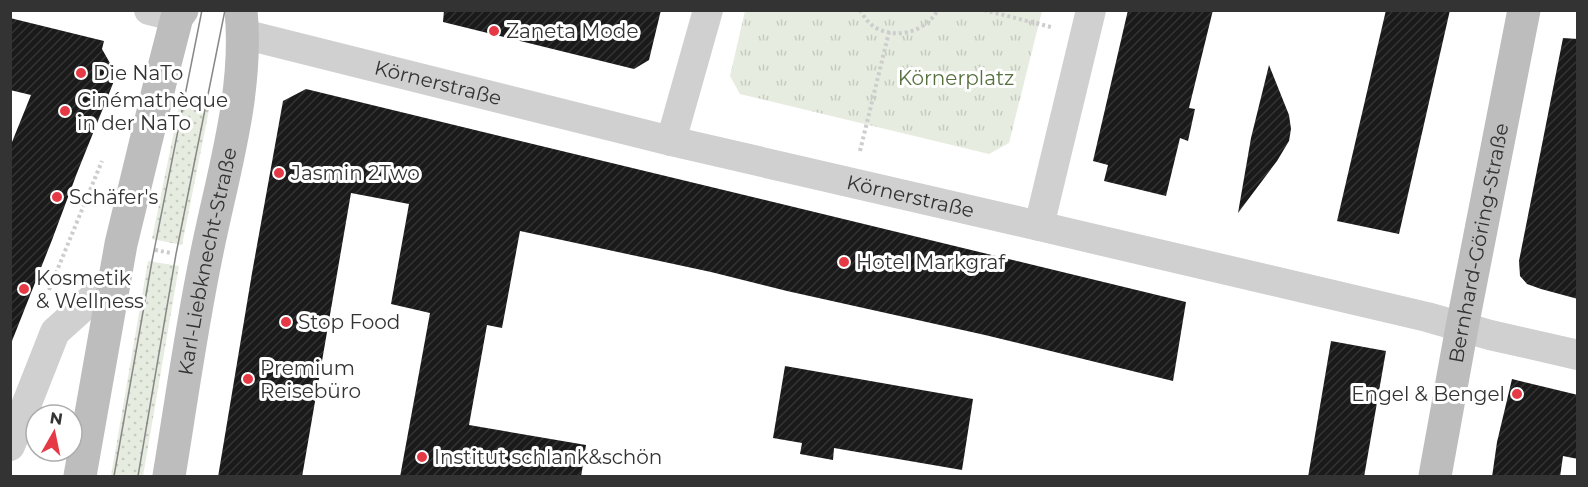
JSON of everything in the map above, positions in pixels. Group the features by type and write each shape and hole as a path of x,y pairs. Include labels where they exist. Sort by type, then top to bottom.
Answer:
{"main road":[{"name":"Bernhard-Göring-Straße","path":"1435,477 1524,10"},
{"path":"80,477 121,244 160,83 168,13"},
{"name":"Karl-Liebknecht-Straße","path":"169,477 203,270 239,100 242,22"}],"street":[{"path":"671,141 708,10"},
{"name":"Körnerstraße","path":"242,22 671,141 1417,315 1578,356"},
{"path":"1039,226 1088,23"},
{"path":"10,446 55,333 116,278"}],"path":[{"path":"860,10 865,18 876,27 902,34 928,23 938,10"},
{"path":"984,10 1088,23"},
{"path":"852,183 889,32"},
{"path":"46,295 105,153"},
{"path":"150,249 176,254"}],"green space":[{"name":"Körnerplatz","path":"745,10 1042,11 1009,143 989,154 740,94 730,76"},
{"path":"181,97 210,105 182,245 152,239"},
{"path":"148,261 179,266 143,476 111,476"}],"building":[{"path":"444,10 661,10 649,60 634,69 443,22"},
{"path":"1128,10 1213,10 1189,108 1195,109 1188,141 1180,138 1166,196 1104,181 1108,165 1093,161"},
{"path":"1386,10 1450,10 1399,234 1337,221"},
{"path":"10,18 104,41 102,49 115,72 114,81 12,341 10,341 10,147 31,95 10,90"},
{"path":"1563,38 1578,39 1578,299 1527,284 1520,276 1519,261"},
{"path":"1269,65 1289,115 1291,129 1289,141 1238,213 1251,138"},
{"path":"306,89 1186,302 1173,381 711,272 520,231 502,328 487,325 469,425 586,445 581,477 400,477 430,313 391,304 409,204 351,193 302,477 218,477 283,101"},
{"path":"1331,341 1386,351 1364,477 1308,477"},
{"path":"785,366 973,399 962,470 834,448 833,460 800,454 802,443 773,438"},
{"path":"1512,379 1578,395 1578,459 1563,456 1560,477 1492,477 1497,442"}],"tram line":[{"path":"114,476 152,261 202,10"},
{"path":"138,476 176,254 225,10"}],"place":[{"name":"Zaneta Mode","path":"494,31"},
{"name":"Die NaTo","path":"81,73"},
{"name":"Cinémathèque in der NaTo","path":"65,111"},
{"name":"Jasmin 2Two","path":"279,173"},
{"name":"Schäfer's","path":"57,197"},
{"name":"Hotel Markgraf","path":"844,262"},
{"name":"Kosmetik & Wellness","path":"24,289"},
{"name":"Stop Food","path":"286,322"},
{"name":"Premium Reisebüro","path":"248,379"},
{"name":"Engel & Bengel","path":"1517,394"},
{"name":"Institut schlank&schön","path":"422,457"}]}
